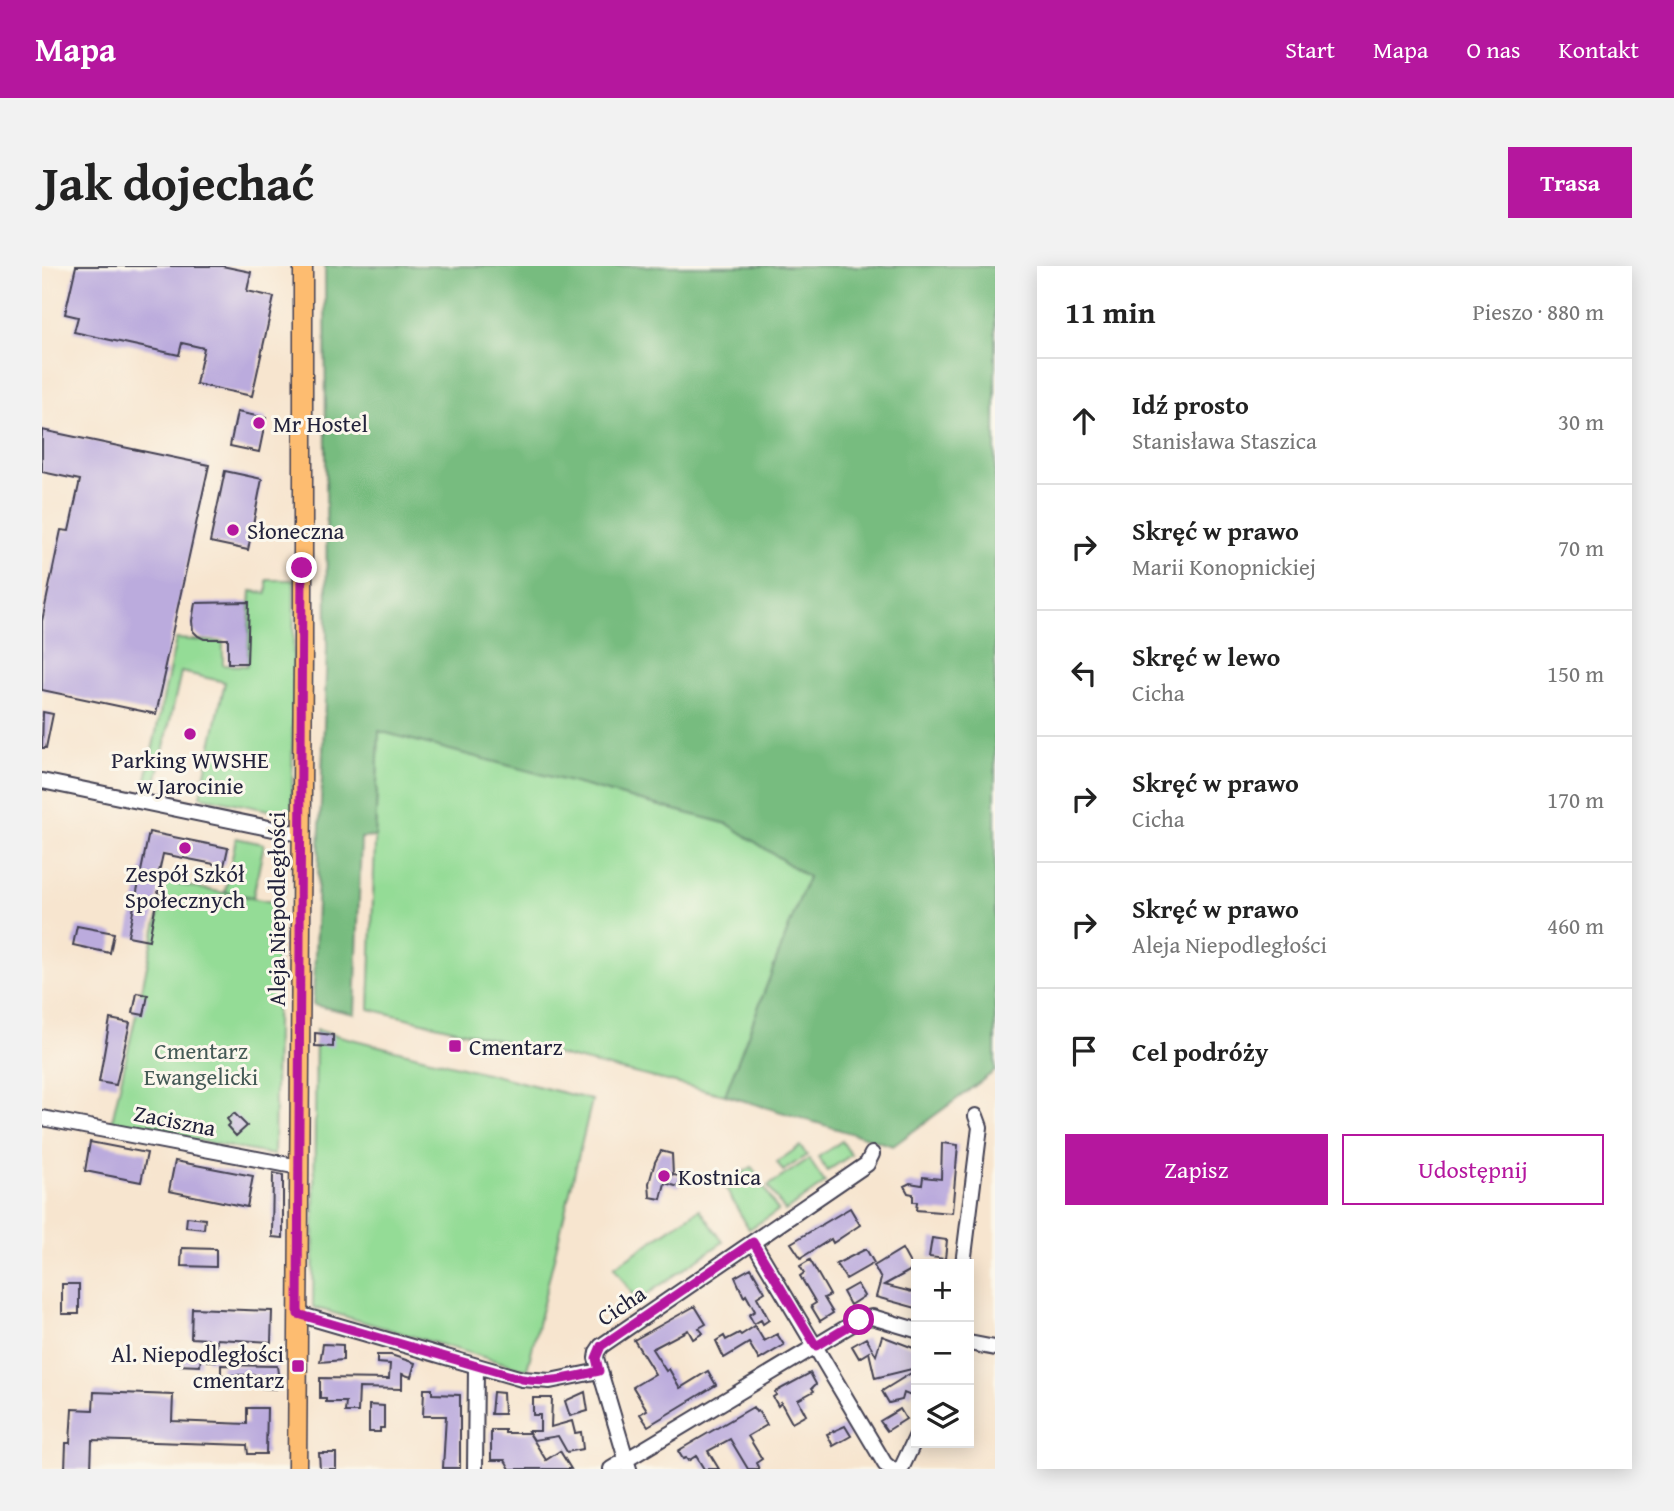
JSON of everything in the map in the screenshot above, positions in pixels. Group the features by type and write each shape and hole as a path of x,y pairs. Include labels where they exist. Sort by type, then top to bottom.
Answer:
{"main road":[{"name":"Aleja Niepodległości","path":"297,1469 303,266"}],"street":[{"path":"42,781 301,833"},
{"path":"964,1259 979,1127 976,1116"},
{"name":"Zaciszna","path":"42,1118 299,1167"},
{"name":"Cicha","path":"599,1371 596,1358 601,1346 867,1164 872,1154"},
{"path":"753,1242 885,1464 891,1469"},
{"path":"298,1314 535,1381 564,1380 599,1371 627,1465"},
{"path":"611,1469 627,1465 865,1318 882,1319 911,1328"},
{"path":"974,1344 995,1348"},
{"path":"475,1469 476,1366"},
{"path":"901,1469 911,1448"}],"green space":[{"path":"325,266 995,266 995,1071 893,1146 725,1095 808,877 728,824 379,731 375,837 361,838 355,1014 313,1005 327,648"},
{"path":"267,580 294,580 292,815 200,796 225,682 181,672 155,787 145,784 176,639 223,642 223,665 247,666 251,591 267,593"},
{"path":"379,731 728,824 808,877 725,1095 369,1009"},
{"path":"236,838 264,844 253,897 225,892"},
{"name":"Cmentarz Ewangelicki","path":"166,882 278,903 274,1155 111,1125"},
{"path":"316,1030 592,1100 527,1370 313,1307"},
{"path":"842,1141 851,1155 827,1171 818,1157"},
{"path":"800,1146 807,1155 783,1171 777,1162"},
{"path":"809,1159 825,1183 785,1211 768,1186"},
{"path":"752,1167 778,1211 749,1229 725,1187 726,1183"},
{"path":"700,1209 723,1242 637,1301 614,1267"}],"building":[{"path":"76,266 222,266 251,272 247,291 274,297 252,396 196,384 204,348 182,343 179,355 74,332 78,317 65,314"},
{"path":"237,412 266,418 259,452 230,446"},
{"path":"42,430 209,465 156,714 42,690 42,621 61,530 69,531 80,480 42,472"},
{"path":"225,471 262,479 248,550 210,542"},
{"path":"249,602 247,663 228,663 228,639 204,639 193,631 195,603"},
{"path":"43,712 53,714 46,748 42,748"},
{"path":"149,832 228,848 224,866 163,854 149,940 128,936"},
{"path":"77,926 114,933 110,953 73,945"},
{"path":"137,993 148,995 144,1015 133,1013"},
{"path":"110,1019 130,1023 116,1085 99,1082"},
{"path":"315,1033 333,1035 333,1047 315,1046"},
{"path":"234,1113 247,1126 236,1136 227,1126 230,1123 227,1119"},
{"path":"90,1142 147,1153 141,1182 85,1171"},
{"path":"942,1143 958,1145 952,1213 916,1210 917,1202 913,1202 913,1194 908,1193 904,1186 910,1183 922,1185 923,1177 941,1179"},
{"name":"Kostnica","path":"661,1151 672,1154 673,1175 681,1176 679,1187 665,1183 661,1199 650,1197 649,1183"},
{"path":"175,1161 253,1176 247,1207 169,1191"},
{"path":"273,1173 283,1175 283,1238 272,1237"},
{"path":"850,1208 860,1225 833,1243 831,1239 801,1258 791,1243"},
{"path":"187,1217 205,1219 204,1229 186,1227"},
{"path":"932,1238 947,1240 945,1259 929,1257"},
{"path":"182,1248 216,1249 216,1267 181,1266"},
{"path":"866,1249 874,1263 846,1279 836,1264"},
{"path":"902,1249 911,1270 884,1285 911,1292 911,1307 876,1297 881,1279 874,1266"},
{"path":"810,1260 830,1295 824,1298 833,1313 820,1321 811,1306 816,1303 800,1276 804,1273 800,1266"},
{"path":"751,1268 765,1292 757,1297 769,1320 763,1324 761,1320 754,1324 749,1315 755,1311 746,1295 744,1297 735,1277"},
{"path":"62,1284 79,1284 79,1314 62,1314"},
{"path":"857,1284 864,1296 850,1305 843,1292"},
{"path":"695,1306 706,1324 699,1328 703,1333 693,1339 688,1330 652,1349 666,1371 669,1369 680,1388 708,1371 716,1385 648,1426 640,1414 647,1410 633,1387 655,1374 634,1340"},
{"path":"192,1308 272,1311 271,1342 217,1339 216,1361 207,1361 208,1339 191,1338"},
{"path":"755,1326 764,1341 777,1334 784,1345 759,1360 749,1343 724,1358 716,1341 724,1336 726,1340 739,1333 741,1335"},
{"path":"882,1336 911,1347 911,1369 875,1378 869,1352 859,1358 852,1346 866,1338 876,1355"},
{"path":"323,1344 343,1345 343,1360 320,1362"},
{"path":"175,1354 201,1355 200,1366 175,1365"},
{"path":"377,1355 391,1355 415,1363 411,1377 402,1374 402,1389 359,1388 358,1412 345,1412 346,1402 326,1402 326,1398 320,1398 320,1378 389,1379 390,1364 377,1363"},
{"path":"221,1365 277,1366 279,1381 276,1381 276,1389 260,1388 260,1375 221,1375"},
{"path":"810,1373 816,1384 812,1388 814,1391 798,1400 806,1415 792,1423 781,1403 778,1406 773,1397 775,1392"},
{"path":"911,1373 911,1396 904,1393 902,1400 889,1403 882,1391"},
{"path":"424,1389 432,1389 432,1394 460,1395 460,1468 443,1468 446,1416 423,1416"},
{"path":"94,1392 173,1395 172,1421 247,1424 247,1408 267,1408 266,1454 248,1454 247,1445 92,1440 91,1469 65,1469 72,1409 93,1410"},
{"path":"493,1392 503,1393 504,1414 491,1414"},
{"path":"585,1392 588,1411 570,1416 565,1401"},
{"path":"533,1398 552,1398 551,1427 572,1421 575,1433 581,1432 583,1449 567,1452 558,1436 534,1440 528,1431 540,1431 540,1415 533,1415"},
{"path":"369,1405 384,1406 384,1428 380,1428 380,1432 369,1432"},
{"path":"753,1407 767,1425 748,1436 762,1459 756,1463 759,1469 748,1469 730,1439 708,1451 719,1469 704,1469 696,1456 688,1461 683,1459 678,1451"},
{"path":"900,1409 906,1419 887,1431 880,1421"},
{"path":"845,1426 851,1436 833,1446 827,1434"},
{"path":"491,1430 529,1433 546,1460 560,1451 571,1469 510,1469 505,1460 491,1460"},
{"path":"319,1453 336,1453 336,1469 320,1469"}],"place":[{"name":"Mr Hostel","path":"259,423"},
{"name":"Słoneczna","path":"233,530"},
{"name":"Parking WWSHE w Jarocinie","path":"190,734"},
{"name":"Zespół Szkół Społecznych","path":"185,848"},
{"name":"Cmentarz","path":"455,1046"},
{"name":"Kostnica","path":"664,1176"},
{"name":"Al. Niepodległości cmentarz","path":"298,1366"}],"route":[{"path":"302,568 298,1314 522,1379 564,1380 599,1371 596,1358 601,1346 753,1242 816,1346 859,1320"}]}
